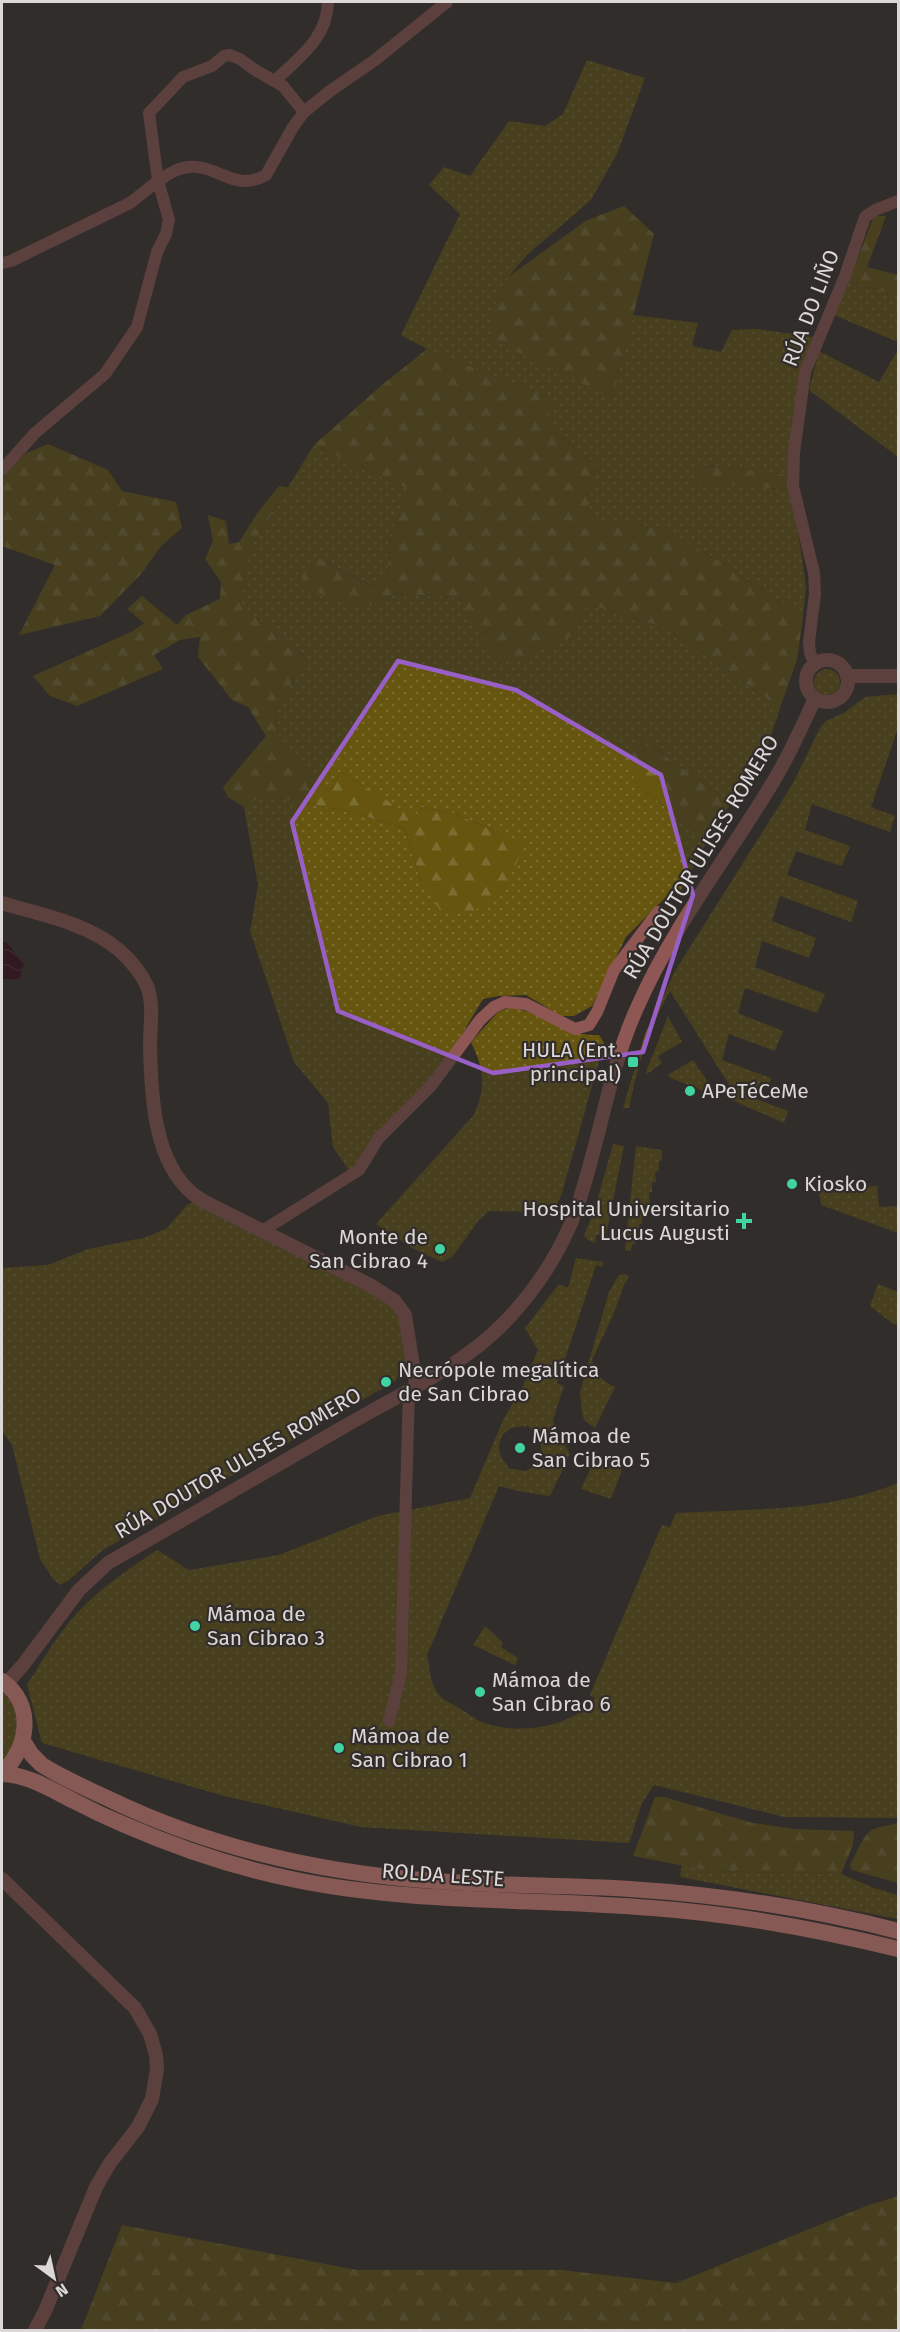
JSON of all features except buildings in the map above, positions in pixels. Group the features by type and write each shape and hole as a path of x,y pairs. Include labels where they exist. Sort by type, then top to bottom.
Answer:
{"highway":[{"path":"4,1682 16,1696 23,1710 25,1726 23,1741"},
{"name":"ROLDA LESTE","path":"2,1773 18,1754 23,1741"},
{"name":"ROLDA LESTE","path":"23,1741 42,1765 122,1806 249,1852 297,1863 360,1874 408,1879 621,1888 753,1901 817,1912 898,1931"},
{"name":"ROLDA LESTE","path":"2,1773 31,1779 106,1817 190,1851 260,1872 316,1884 371,1893 431,1898 624,1906 702,1912 822,1931 898,1949"}],"street":[{"path":"275,81 317,39 324,28 328,2"},
{"path":"2,263 12,261 130,203 173,171 188,167 247,183 260,179 266,175 304,112 375,60 447,2"},
{"path":"2,470 35,433 105,374 137,327 157,252 166,234 169,219 158,181 149,113 183,77 212,66 224,56 230,55 283,86 304,112"},
{"name":"RÚA DO LIÑO","path":"815,664 810,653 809,642 815,594 814,573 793,486 794,453 805,372 845,276 865,217 875,210 898,201"},
{"path":"828,660 845,670 847,676 846,688 839,698 827,702 815,698 806,684 808,673 815,664 828,660"},
{"path":"847,676 898,676"},
{"name":"RÚA DOUTOR ULISES ROMERO","path":"4,1682 23,1665 79,1590 108,1563 475,1349 504,1324 530,1294 545,1273 577,1207 613,1074 636,1010 673,938 775,777 798,736 815,698"},
{"path":"2,903 95,934 119,950 134,965 147,987 150,1006 150,1071 165,1155 177,1175 193,1194 370,1285 395,1301 405,1315 412,1387 401,1673 389,1720"},
{"path":"262,1231 359,1170 378,1139 432,1086 480,1020 494,1007 505,1002 526,1004 575,1029 589,1025 597,1012 614,970 658,912"},
{"path":"2,1879 135,2008 150,2034 157,2069 152,2099 138,2127 110,2163 96,2187 45,2311 34,2331"}],"highlighted area":[{"path":"398,661 516,690 661,775 693,895 643,1052 493,1073 338,1011 292,822"}],"green space":[{"path":"587,60 645,78 617,154 591,200 527,255 508,277 494,307 612,398 633,315 698,323 692,346 721,352 732,330 757,329 813,337 801,367 791,475 698,465 694,482 792,490 806,586 803,617 711,556 660,528 585,518 597,465 551,429 548,398 427,349 401,335 460,214 429,185 444,167 470,176 509,121 545,126 563,114"},
{"path":"624,206 654,234 612,398 489,338 494,307 508,277 587,220"},
{"path":"874,216 886,216 867,267 898,275 898,296 849,281"},
{"path":"849,281 898,296 898,342 834,315"},
{"path":"427,349 548,398 551,429 597,465 586,518 660,528 711,556 803,617 797,660 780,708 667,628 587,604 573,635 517,662 492,654 459,597 392,594 365,608 306,589 301,572 317,557 373,587 387,582 390,534 410,490 314,445"},
{"path":"898,350 898,457 809,390 819,351 879,382"},
{"path":"48,444 108,470 122,491 176,502 182,528 161,546 142,573 100,616 19,635 55,565 2,546 2,479 25,454"},
{"path":"314,445 410,490 390,534 387,582 374,587 317,557 365,608 392,594 459,597 492,653 573,635 587,604 667,628 780,708 767,748 731,803 636,735 638,786 708,840 681,890 673,890 626,937 592,1006 574,1016 561,1016 526,995 483,999 446,1061 350,1172 333,1147 328,1103 294,1062 250,931 258,885 244,807 263,795 352,812 405,829 421,882 498,832 455,814 423,807 414,818 341,772 329,792 281,747 275,712 306,658 240,605 248,552"},
{"path":"698,465 791,475 792,490 694,482"},
{"path":"279,486 288,487 248,552 240,605 306,658 275,712 281,747 329,792 341,772 414,817 423,807 455,814 526,844 499,898 473,911 440,910 421,882 405,829 352,812 263,795 244,807 228,797 223,787 266,736 248,707 232,700 198,657 200,637 180,640 154,655 163,669 77,706 50,696 33,676 133,631 144,623 127,609 142,596 177,625 186,615 220,599 221,582 205,559 213,541 208,515 226,521 229,544 239,542 258,512"},
{"path":"827,669 837,672 840,682 837,692 827,695 817,692 814,682 817,672"},
{"path":"898,694 898,728 871,807 895,816 890,832 812,804 805,830 850,846 842,866 796,851 787,875 858,901 851,922 780,896 772,921 816,938 809,958 762,941 755,967 825,994 817,1013 745,988 738,1013 783,1031 775,1051 729,1034 722,1060 771,1078 769,1085 760,1082 756,1099 788,1111 784,1123 732,1100 735,1094 670,991 645,1048 629,1108 623,1108 645,1034 675,971 792,785 821,726 826,721 844,713 865,697"},
{"path":"636,735 731,803 708,840 638,786 630,769"},
{"path":"508,1008 532,1013 574,1032 599,1035 604,1043 562,1193 554,1212 543,1209 540,1212 489,1211 478,1221 453,1256 442,1262 412,1248 376,1224 473,1116 480,1096 482,1079 479,1061 471,1042 498,1012"},
{"path":"668,1016 682,1042 658,1056 662,1063 647,1074 646,1072"},
{"path":"693,1060 718,1097 668,1075"},
{"path":"613,1144 624,1146 606,1235 596,1235 595,1243 584,1236 596,1205"},
{"path":"636,1146 662,1150 662,1161 659,1161 659,1171 655,1172 656,1182 652,1182 652,1192 649,1193 650,1203 646,1203 646,1214 643,1214 642,1224 639,1224 639,1234 635,1235 635,1244 632,1244 631,1251 625,1250"},
{"path":"877,1186 879,1207 898,1206 898,1233 821,1205 819,1191"},
{"path":"196,1200 330,1269 393,1306 402,1321 407,1350 404,1367 395,1381 103,1550 69,1580 60,1585 53,1579 40,1559 12,1445 2,1431 2,1268 48,1265 88,1249 143,1238 166,1229 187,1205"},
{"path":"576,1258 603,1262 602,1267 596,1265 557,1383 564,1386 553,1420 570,1454 550,1496 499,1486 427,1655 436,1691 443,1699 487,1724 530,1728 560,1722 585,1708 595,1698 590,1695 662,1525 670,1527 676,1513 817,1504 871,1492 898,1483 898,1818 784,1817 654,1785 642,1803 629,1843 361,1827 224,1796 42,1743 27,1685 53,1644 92,1598 157,1550 189,1570 279,1555 378,1516 470,1498 504,1418 523,1386 538,1350 525,1328 559,1284 568,1288","holes":["527,1425 540,1443 541,1456 538,1462 525,1471 507,1468 499,1445 505,1433 510,1429"]},
{"path":"625,1274 629,1277 592,1360 600,1376 615,1387 595,1428 585,1421 582,1414 580,1392 609,1292 619,1275"},
{"path":"878,1284 898,1292 898,1325 870,1306"},
{"path":"596,1457 623,1467 611,1499 581,1489"},
{"path":"485,1626 503,1643 501,1647 518,1658 515,1665 473,1645"},
{"path":"2,1692 14,1708 17,1727 12,1746 2,1763"},
{"path":"655,1797 664,1797 753,1823 794,1829 854,1831 853,1845 841,1874 711,1871 633,1856"},
{"path":"898,1823 898,1883 852,1870 850,1865 866,1835 874,1829"},
{"path":"682,1865 711,1871 841,1874 898,1895 898,1919 680,1877"},
{"path":"898,2196 898,2330 81,2330 122,2225 357,2270 561,2270 676,2283 866,2206"}],"water":[{"path":"2,941 8,944 24,965 19,979 2,980"}],"place":[{"name":"HULA (Ent. principal)","path":"633,1062"},
{"name":"APeTéCeMe","path":"690,1091"},
{"name":"Kiosko","path":"792,1184"},
{"name":"Hospital Universitario Lucus Augusti","path":"744,1221"},
{"name":"Monte de San Cibrao 4","path":"440,1249"},
{"name":"Necrópole megalítica de San Cibrao","path":"386,1382"},
{"name":"Mámoa de San Cibrao 5","path":"520,1448"},
{"name":"Mámoa de San Cibrao 3","path":"195,1626"},
{"name":"Mámoa de San Cibrao 6","path":"480,1692"},
{"name":"Mámoa de San Cibrao 1","path":"339,1748"}]}
